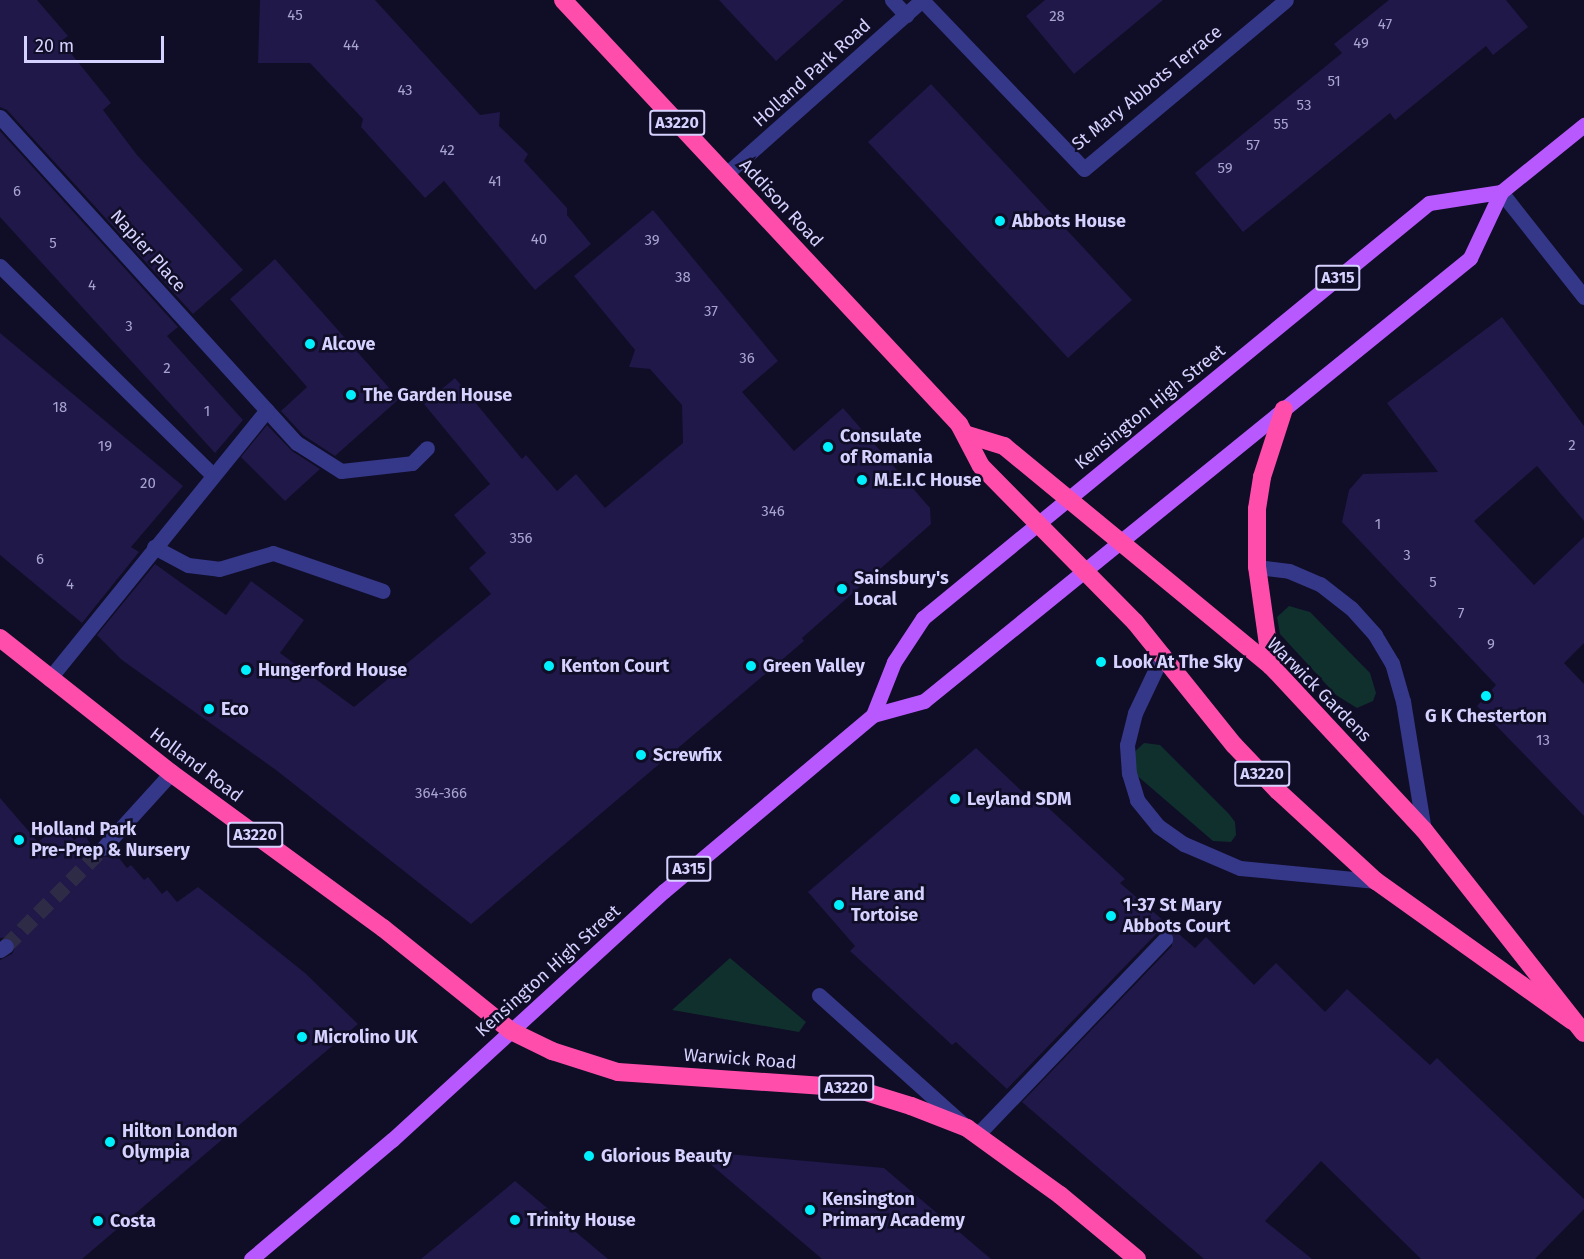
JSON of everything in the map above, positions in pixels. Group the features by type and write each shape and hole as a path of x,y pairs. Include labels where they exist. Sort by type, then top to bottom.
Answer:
{"highway":[{"name":"Addison Road","path":"563,0 968,435 981,466 1085,571"},
{"path":"1271,666 1257,567 1257,509 1262,477 1284,409"},
{"path":"968,435 1004,446 1068,500"},
{"name":"Warwick Gardens","path":"1068,500 1271,666 1424,830 1578,1027"},
{"name":"Warwick Gardens","path":"1085,571 1163,654 1234,745 1278,791 1376,881 1578,1027"},
{"name":"Holland Road","path":"0,638 171,774 383,928 511,1031"},
{"name":"Warwick Road","path":"511,1031 552,1051 618,1072 853,1088 972,1131 1137,1259"}],"main road":[{"name":"Kensington High Street","path":"251,1259 392,1140 664,891 873,715 924,701 1470,258 1501,192 1584,125"},
{"name":"Kensington High Street","path":"873,715 894,662 923,618 1429,203 1501,192"}],"street":[{"path":"892,0 906,15"},
{"name":"Holland Park Road","path":"726,174 922,0"},
{"name":"St Mary Abbots Terrace","path":"922,0 1084,169 1278,3"},
{"name":"Napier Place","path":"0,117 297,443 341,471 412,463 428,448"},
{"path":"1501,192 1584,297"},
{"path":"0,266 213,474"},
{"path":"49,679 267,410"},
{"path":"154,547 188,565 219,569 273,553 382,591"},
{"name":"Warwick Gardens","path":"1257,567 1289,571 1320,584 1376,635 1392,663 1403,701 1424,830"},
{"path":"1163,654 1135,713 1127,745 1129,773 1137,800 1158,826 1194,849 1240,868 1376,881"},
{"path":"104,848 171,774"},
{"path":"972,1131 1165,939"},
{"name":"Warwick Road","path":"819,995 972,1131"}],"green space":[{"path":"1289,606 1310,612 1370,673 1376,693 1373,701 1357,708 1336,695 1280,634 1277,617"},
{"path":"1144,743 1160,745 1229,814 1235,822 1236,835 1231,842 1213,841 1134,773 1129,757"},
{"path":"730,958 806,1022 799,1032 672,1010"}],"building":[{"path":"0,0 37,0 68,36 61,41 111,103 103,110 137,155 243,270 193,314 7,110 0,107"},
{"path":"260,0 375,0 480,115 500,112 499,126 528,154 524,161 567,208 567,215 591,244 535,290 444,181 425,198 361,127 363,119 310,63 258,63"},
{"path":"719,0 844,0 776,61"},
{"path":"1045,0 1163,0 1074,74 1026,16"},
{"path":"1389,0 1506,0 1528,27 1493,55 1486,46 1395,120 1390,113 1243,232 1195,173 1342,53 1334,44"},
{"name":"Abbots House","path":"931,84 1132,300 1068,358 868,142"},
{"path":"0,131 178,327 167,336 243,420 215,453 0,217"},
{"path":"653,210 778,361 742,392 794,451 843,408 930,508 931,524 802,638 804,641 471,924 276,770 122,660 97,635 155,564 226,615 251,581 304,620 280,653 354,707 491,594 469,568 486,553 454,515 490,484 424,404 455,378 522,459 526,455 557,491 576,474 605,508 683,443 682,405 650,369 629,367 635,350 574,276"},
{"path":"275,259 399,399 335,456 303,435 281,411 307,387 230,299"},
{"path":"1502,317 1584,426 1584,521 1537,466 1474,521 1534,585 1584,537 1584,643 1564,663 1584,684 1584,816 1477,706 1496,685 1342,522 1349,490 1363,474 1438,472 1387,403"},
{"path":"0,333 183,486 131,547 139,552 82,623 0,555"},
{"path":"267,425 292,451 320,469 285,501 241,457"},
{"path":"976,748 1027,796 1031,792 1125,879 1120,883 1195,948 1206,937 1254,985 1276,963 1325,1012 1347,989 1430,1065 1437,1058 1584,1199 1584,1209 1535,1259 1421,1259 1321,1161 1265,1221 1312,1259 1204,1259 1022,1102 1172,946 1171,932 1158,932 1007,1089 956,1042 952,1045 850,951 855,946 808,892"},
{"name":"Hilton London Olympia","path":"0,798 38,842 60,823 74,840 84,833 97,856 112,857 115,853 127,868 131,865 144,880 148,877 162,894 167,890 177,902 198,887 305,973 358,1024 82,1259 0,1259 0,960 12,954 16,946 10,937 0,938"},
{"name":"Kensington Primary Academy","path":"695,1151 884,1168 991,1259 822,1259"},
{"name":"Trinity House","path":"515,1181 608,1259 421,1259"}],"tunnel":[{"path":"6,946 103,848"}],"place":[{"name":"Abbots House","path":"1000,221"},
{"name":"Alcove","path":"310,344"},
{"name":"The Garden House","path":"351,395"},
{"name":"Consulate of Romania","path":"828,447"},
{"name":"M.E.I.C House","path":"862,480"},
{"name":"Sainsbury's Local","path":"842,589"},
{"name":"Look At The Sky","path":"1101,662"},
{"name":"Kenton Court","path":"549,666"},
{"name":"Green Valley","path":"751,666"},
{"name":"Hungerford House","path":"246,670"},
{"name":"G K Chesterton","path":"1486,696"},
{"name":"Eco","path":"209,709"},
{"name":"Screwfix","path":"641,755"},
{"name":"Leyland SDM","path":"955,799"},
{"name":"Holland Park Pre-Prep & Nursery","path":"19,840"},
{"name":"Hare and Tortoise","path":"839,905"},
{"name":"1-37 St Mary Abbots Court","path":"1111,916"},
{"name":"Microlino UK","path":"302,1037"},
{"name":"Hilton London Olympia","path":"110,1142"},
{"name":"Glorious Beauty","path":"589,1156"},
{"name":"Kensington Primary Academy","path":"810,1210"},
{"name":"Trinity House","path":"515,1220"},
{"name":"Costa","path":"98,1221"}]}
